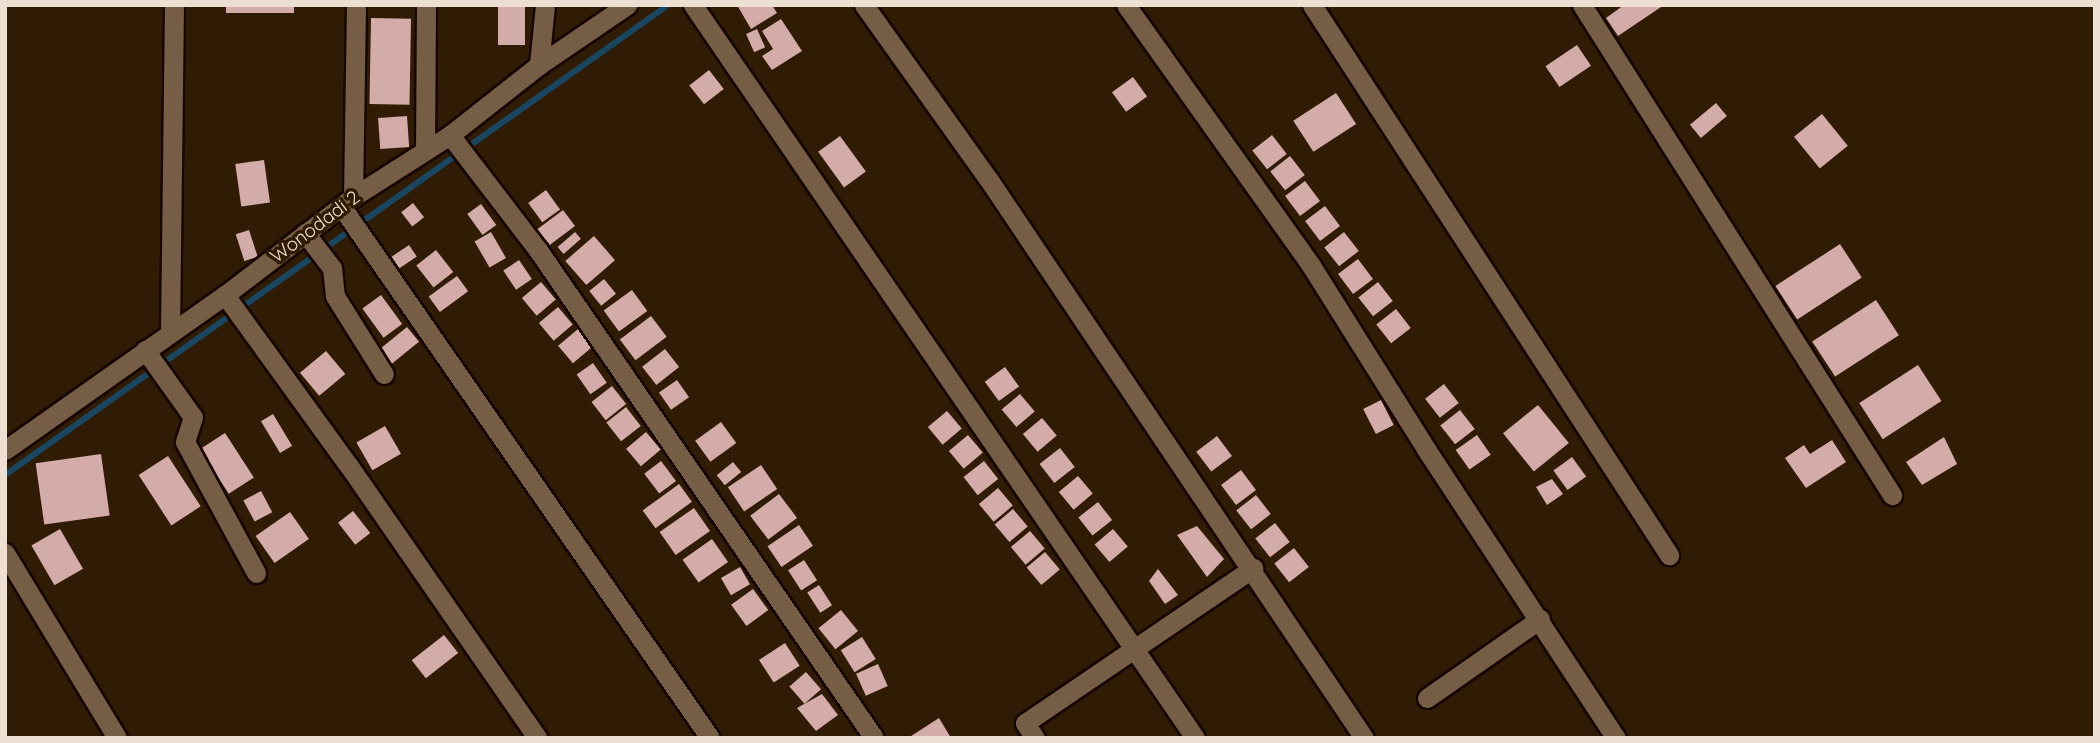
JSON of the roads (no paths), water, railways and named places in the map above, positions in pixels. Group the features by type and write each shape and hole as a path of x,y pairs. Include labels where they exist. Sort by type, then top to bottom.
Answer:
{"street":[{"path":"170,332 174,5"},
{"path":"356,5 351,213 710,738"},
{"path":"425,5 425,149"},
{"path":"539,65 545,5"},
{"name":"Wonodadi 2","path":"5,450 154,362 170,332 233,307 311,241 351,213 425,149 454,140 539,65 627,5"},
{"path":"693,5 1195,738"},
{"path":"864,5 989,180 1253,568 1364,738"},
{"path":"1126,5 1312,267 1426,449 1616,738"},
{"path":"1311,5 1447,218 1670,555"},
{"path":"1582,5 1892,495"},
{"path":"454,140 538,250 874,738"},
{"path":"311,241 332,268 335,296 384,373"},
{"path":"233,307 349,466 537,738"},
{"path":"154,362 193,417 185,442 256,573"},
{"path":"5,553 117,738"},
{"path":"1035,738 1025,723 1253,568"},
{"path":"1427,698 1540,619"}],"waterway":[{"path":"5,475 668,5"}]}
